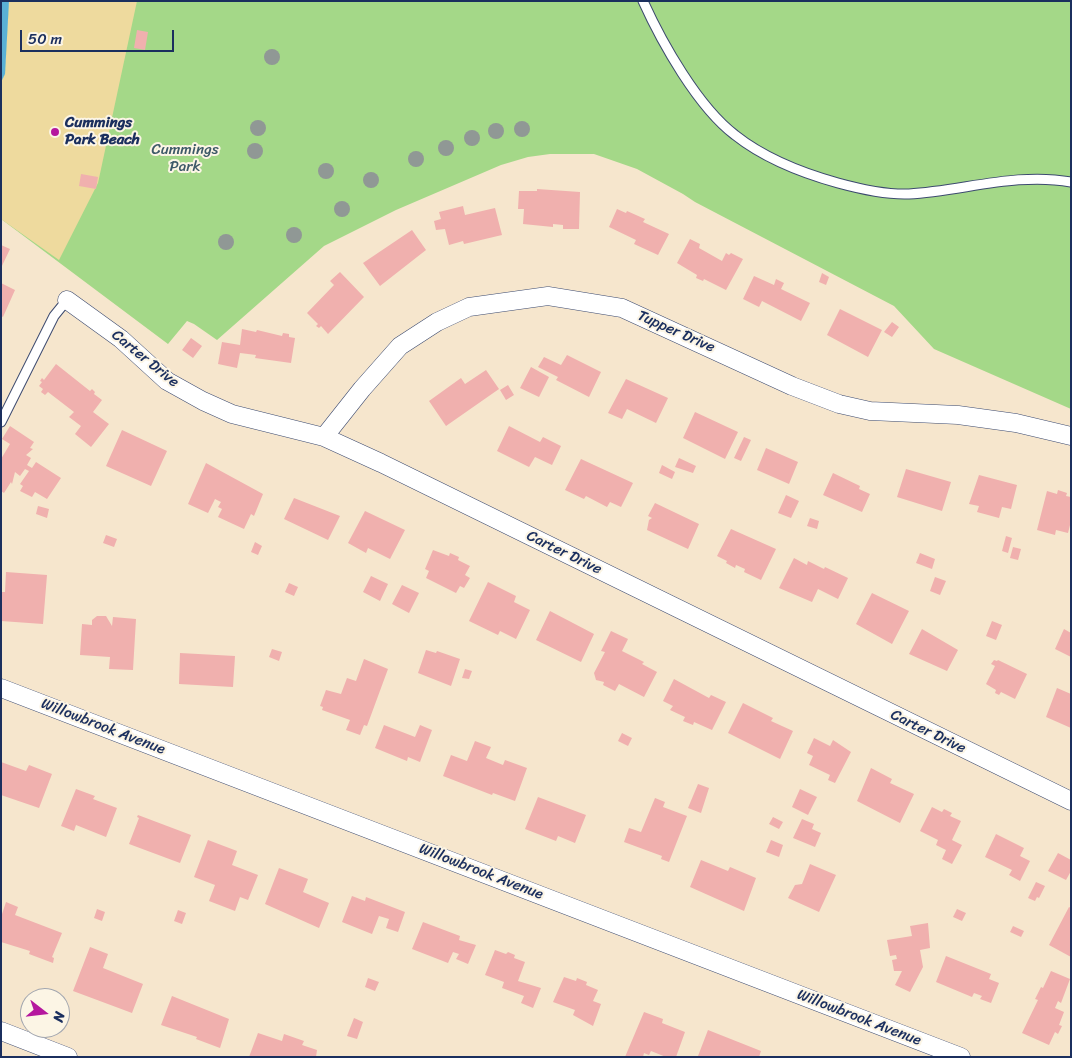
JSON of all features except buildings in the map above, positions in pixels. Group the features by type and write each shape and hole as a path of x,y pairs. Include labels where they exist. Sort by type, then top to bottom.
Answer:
{"street":[{"name":"Tupper Drive","path":"324,438 362,389 400,346 437,322 469,307 548,296 622,308 792,386 839,404 870,411 958,415 1016,424 1071,436"},
{"name":"Carter Drive","path":"67,300 122,339 167,381 203,401 232,414 324,438 381,463 1071,801"},
{"name":"Willowbrook Avenue","path":"1,688 961,1057"},
{"path":"1,1031 68,1057"}],"lane":[{"path":"643,1 676,61 714,114 734,135 780,162 828,180 855,187 906,194 1036,178 1071,182"},
{"path":"1,422 54,316 67,300"}],"green space":[{"name":"Cummings Park","path":"9,1 1071,1 1071,409 934,349 894,306 695,202 637,169 594,154 550,154 528,157 501,165 396,210 324,246 217,340 187,321 168,344 1,219 1,82 5,74"}],"sand":[{"name":"Cummings Park Beach","path":"9,1 137,1 98,183 59,260 1,219 1,82 5,74"}],"water":[{"path":"1,1 9,1 5,74 1,82"}],"place":[{"name":"Cummings Park Beach","path":"55,132"}]}
